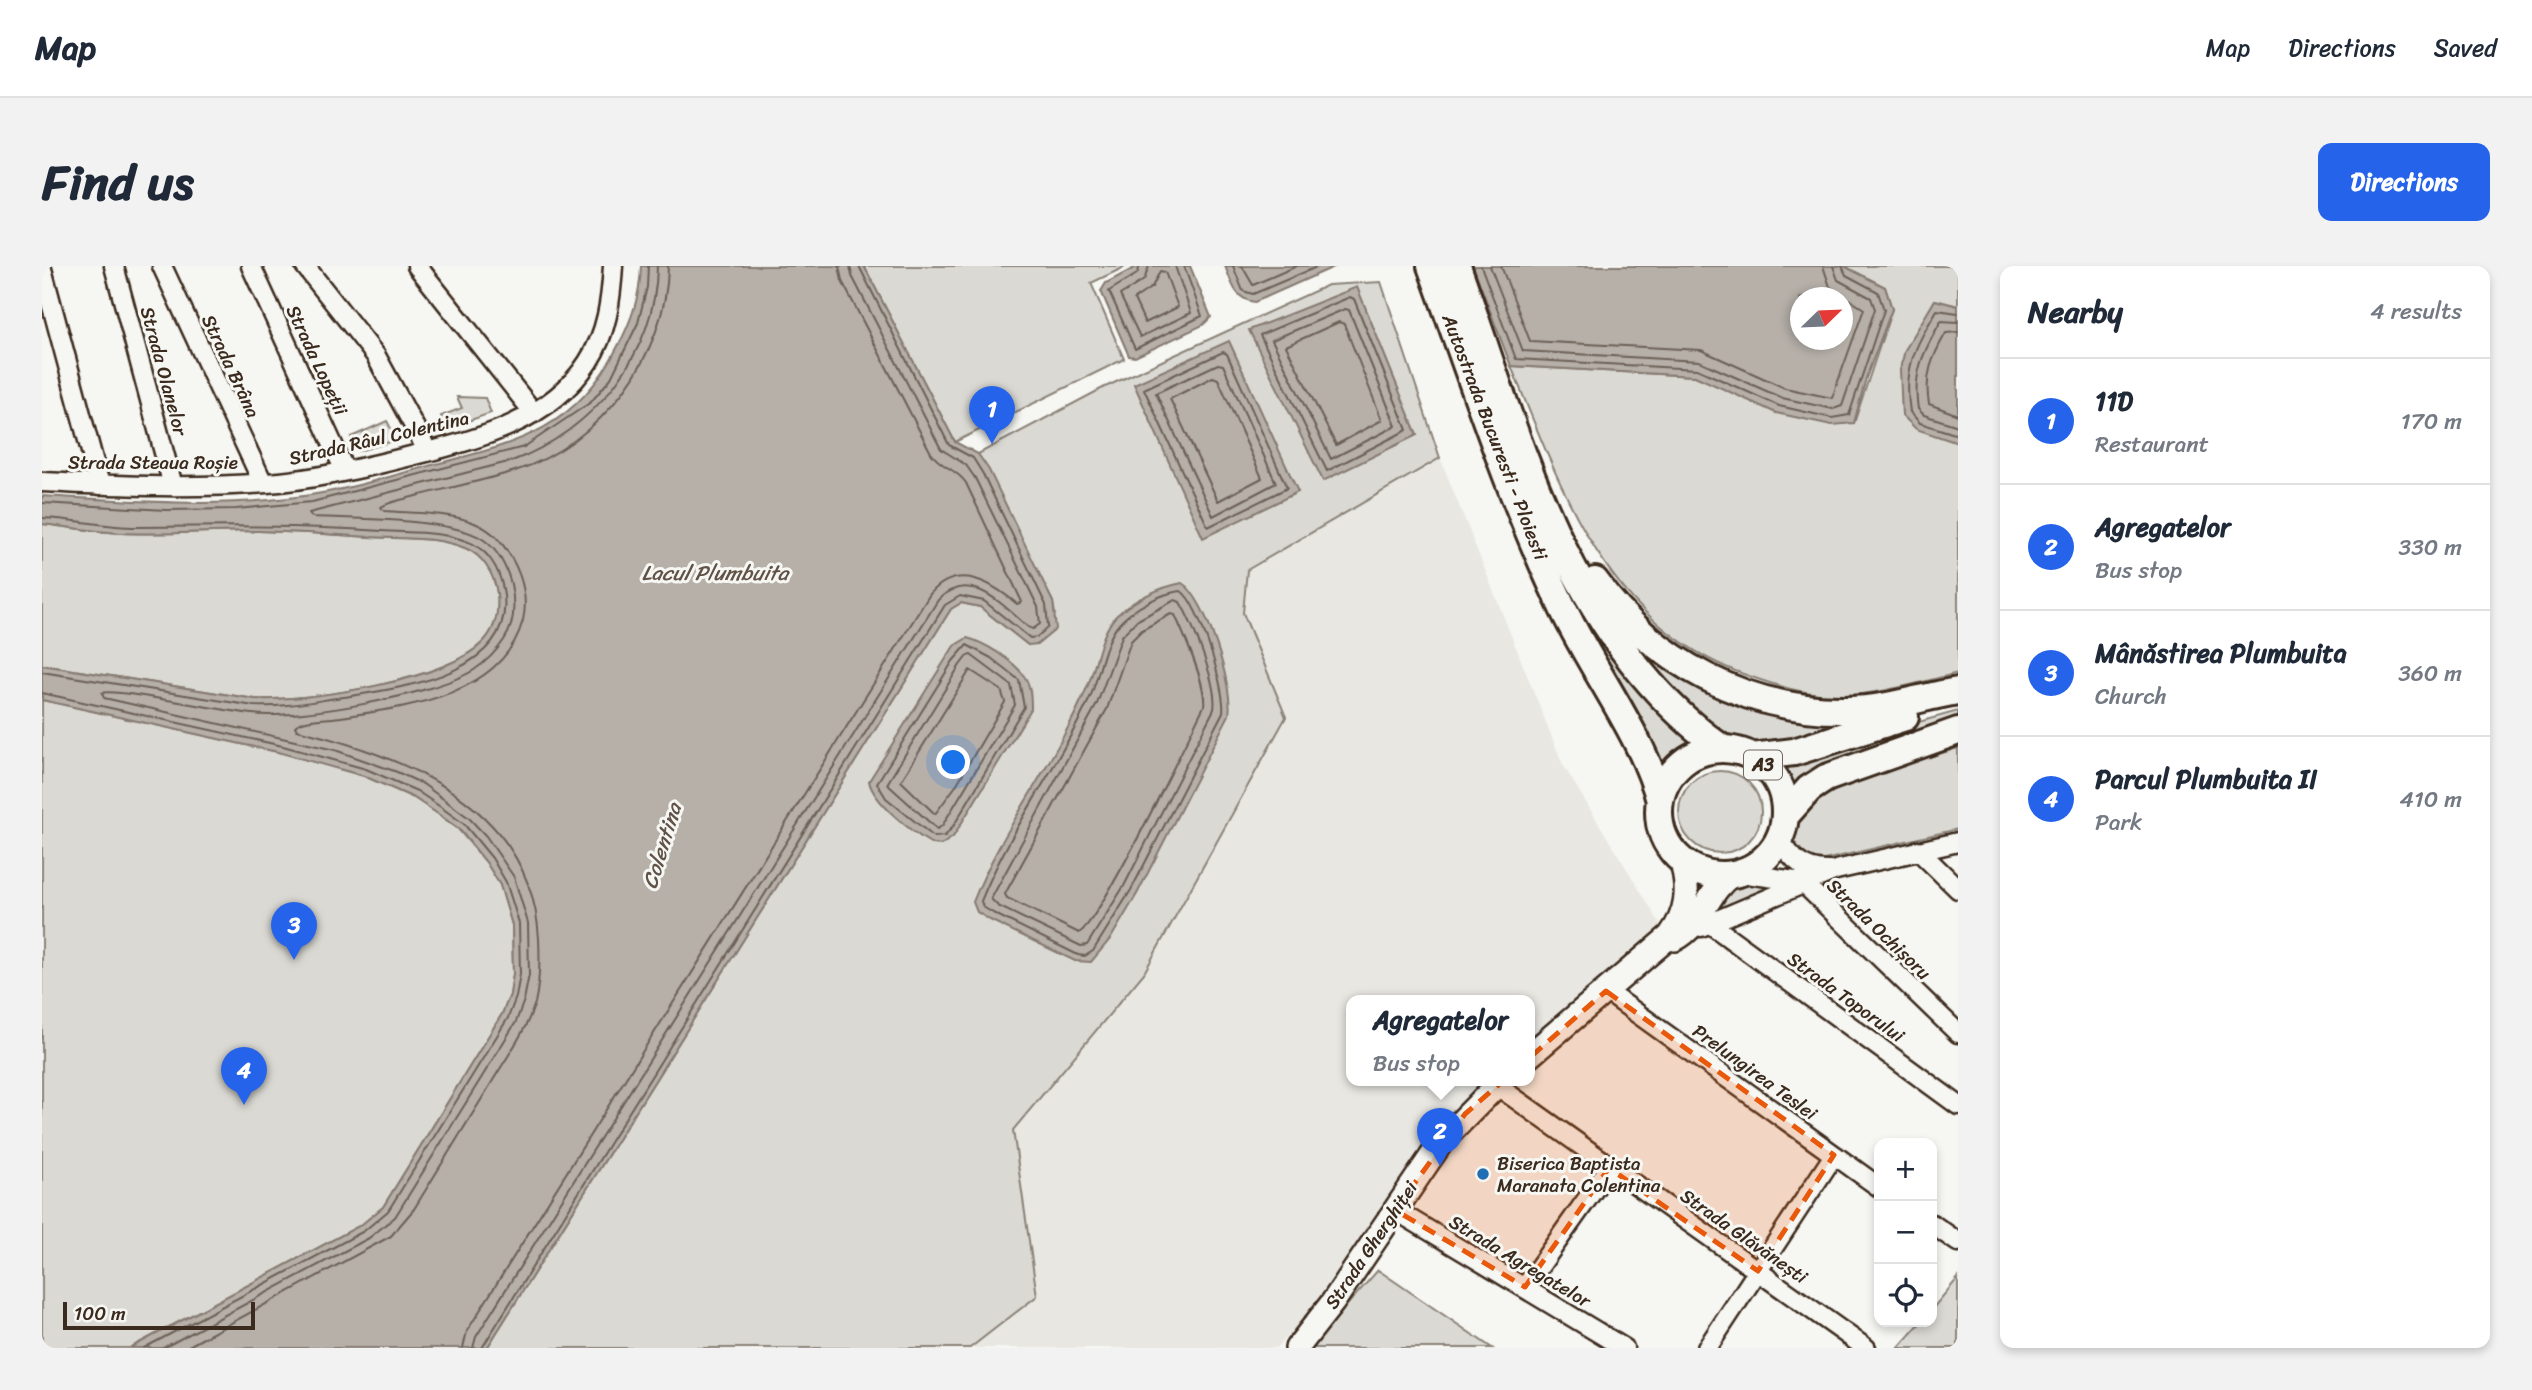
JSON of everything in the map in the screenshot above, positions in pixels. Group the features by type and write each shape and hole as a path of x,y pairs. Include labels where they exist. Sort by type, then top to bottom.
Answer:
{"highway":[{"name":"Autostrada Bucuresti - Ploiesti","path":"1431,266 1496,409"},
{"name":"Autostrada Bucuresti - Ploiesti","path":"1457,266 1496,409 1561,606 1649,766 1660,800"},
{"name":"A3","path":"1496,409 1534,477 1572,568 1616,640 1675,707 1723,749"},
{"path":"1534,477 1573,548 1604,594 1647,639 1704,677 1753,698 1811,709 1883,707 1958,691"},
{"name":"A3","path":"1752,757 1794,752 1958,701"},
{"name":"A3","path":"1737,874 1763,860 1809,789 1826,778 1954,733"},
{"name":"A3","path":"1681,860 1665,839 1660,827 1660,800 1671,775 1681,764 1708,750 1723,749 1752,757 1763,765 1780,788 1782,828"},
{"path":"1681,860 1705,873 1737,874"}],"main road":[{"path":"1660,947 1684,912 1686,881 1681,860"},
{"path":"1535,1051 1660,947 1699,928 1699,921 1714,890 1737,874"},
{"name":"Strada Gherghiței","path":"1297,1348 1328,1310 1442,1141 1496,1086"}],"street":[{"name":"Strada Olanelor","path":"114,266 173,486"},
{"name":"Strada Brâna","path":"162,266 263,483"},
{"name":"Strada Lopeții","path":"250,266 345,471"},
{"path":"305,266 376,356 428,452"},
{"path":"417,266 534,414"},
{"name":"Strada Râul Colentina","path":"263,483 345,471 428,452 492,433 534,414 578,376 596,347 607,320 613,266"},
{"path":"42,269 100,485"},
{"name":"Strada Steaua Roșie","path":"42,482 173,486 263,483"},
{"path":"1782,828 1791,857 1805,867 1836,870"},
{"path":"1699,928 1802,882 1836,870 1958,842"},
{"path":"1918,850 1958,889"},
{"path":"1737,874 1802,882"},
{"name":"Strada Ochișoru","path":"1802,882 1958,1033"},
{"name":"Strada Toporului","path":"1699,928 1958,1105"},
{"name":"Prelungirea Teslei","path":"1606,990 1874,1183"},
{"name":"Strada Glăvănești","path":"1503,1086 1609,1168 1866,1348"},
{"path":"1707,1348 1834,1155"},
{"path":"1525,1287 1609,1168"},
{"name":"Strada Agregatelor","path":"1395,1210 1624,1348"},
{"path":"1937,1227 1958,1242"}],"highlighted area":[{"path":"1606,991 1834,1155 1758,1271 1609,1168 1525,1287 1395,1210 1465,1114"}],"shaded area":[{"path":"864,266 1127,266 1091,283 1124,359 955,442"},
{"path":"1844,266 1958,266 1958,306 1935,300 1901,364 1902,415 1958,443 1958,673 1880,691 1833,695 1789,688 1746,675 1698,652 1657,623 1623,588 1595,549 1571,506 1511,366 1695,376 1735,392 1854,423 1892,309 1885,287"},
{"path":"1381,282 1440,458 1247,570 1243,613 1286,717 1144,973 1013,1130 1037,1296 970,1348 487,1348 951,609 961,603 980,607 1028,645 1055,614 1053,602 978,454 1103,388 1328,285"},
{"path":"457,397 485,398 491,413 445,429 441,416 462,408"},
{"path":"387,421 397,440 358,451 351,437"},
{"path":"1440,458 1563,765 1661,925 1535,1038 1535,995 1346,995 1346,1086 1482,1086 1418,1152 1330,1291 1276,1348 970,1348 1037,1296 1013,1130 1286,717 1243,613 1247,570"},
{"path":"1533,502 1697,739 1682,745 1661,763 1555,566"},
{"path":"42,524 121,533 259,531 418,539 454,544 477,555 487,566 497,593 496,619 483,642 465,656 439,668 375,686 279,699 255,699 42,665"},
{"path":"1625,627 1708,687 1890,713 1760,747 1706,727 1628,643"},
{"path":"42,700 282,753 364,776 414,798 458,829 486,862 500,885 512,925 513,974 510,995 502,1014 383,1207 361,1225 130,1348 42,1348"},
{"path":"1958,711 1958,721 1791,793 1776,762"},
{"path":"1958,748 1958,829 1824,860 1807,857 1797,846 1793,833 1800,816 1832,792 1875,774"},
{"path":"1720,771 1736,774 1749,783 1758,796 1761,812 1758,828 1749,841 1736,850 1720,853 1704,850 1691,841 1682,828 1679,812 1682,796 1691,783 1704,774"},
{"path":"1750,883 1778,889 1710,916 1733,884"},
{"path":"1378,1270 1492,1348 1309,1348"},
{"path":"1958,1278 1958,1348 1898,1348 1917,1327 1937,1327 1937,1303"}],"water":[{"name":"Lacul Plumbuita","path":"641,266 864,266 955,442 978,454 989,470 1053,602 1056,629 1038,644 1028,645 980,607 961,603 951,609 487,1348 130,1348 361,1225 383,1207 502,1014 510,995 513,974 512,925 500,885 486,862 459,829 414,798 364,776 282,753 42,700 42,665 255,699 341,692 409,678 465,656 483,642 494,626 497,593 490,572 482,560 471,551 454,544 418,539 273,531 91,531 42,524 42,496 182,503 287,498 361,485 513,442 561,416 582,398 601,375 631,317 639,288"},
{"path":"1138,266 1190,266 1211,317 1203,325 1135,357 1129,356 1101,291 1106,283"},
{"path":"1225,266 1336,266 1255,302 1248,301 1239,294"},
{"path":"1473,266 1844,266 1885,287 1892,309 1866,378 1854,423 1832,425 1776,413 1695,376 1511,366"},
{"path":"1357,287 1417,435 1323,481 1249,330"},
{"path":"1935,300 1958,306 1958,443 1916,429 1902,415 1900,370 1905,350"},
{"path":"1229,341 1298,492 1203,538 1134,384"},
{"path":"1182,583 1191,592 1209,624 1223,665 1229,715 1137,894 1111,938 1091,962 1075,961 990,920 977,912 973,902 999,847 1075,713 1111,623 1123,610 1147,595"},
{"path":"967,638 998,653 1019,670 1029,687 1031,709 953,837 941,845 932,844 905,825 886,807 869,781 954,646"}],"place":[{"name":"11D","path":"992,444"},
{"name":"Mânăstirea Plumbuita","path":"294,960"},
{"name":"Parcul Plumbuita II","path":"244,1105"},
{"name":"Agregatelor","path":"1440,1166"},
{"name":"Biserica Baptista Maranata Colentina","path":"1483,1174"}],"water label":[{"name":"Colentina","path":"662,846"}]}
